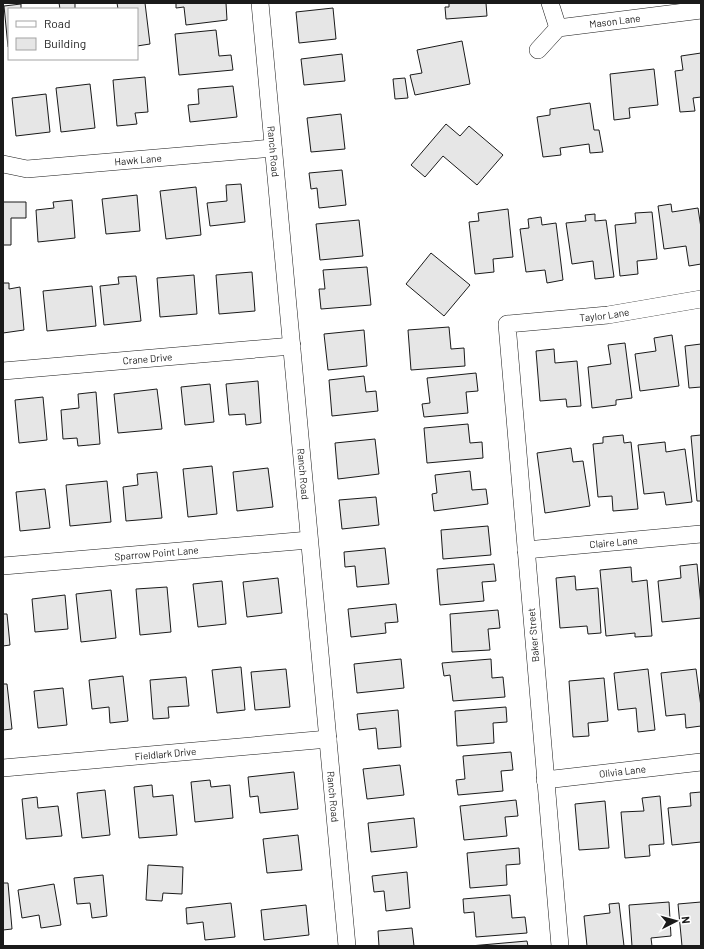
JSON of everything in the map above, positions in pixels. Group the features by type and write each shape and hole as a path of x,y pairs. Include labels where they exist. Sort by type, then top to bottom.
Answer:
{"street":[{"name":"Ranch Road","path":"260,3 347,946"},
{"path":"538,50 558,28 550,3"},
{"name":"Mason Lane","path":"558,28 701,10"},
{"name":"Hawk Lane","path":"3,164 26,170 274,148"},
{"name":"Taylor Lane","path":"507,324 608,315 701,299"},
{"name":"Baker Street","path":"507,324 560,946"},
{"name":"Crane Drive","path":"3,370 292,346"},
{"name":"Claire Lane","path":"526,550 701,534"},
{"name":"Sparrow Point Lane","path":"3,566 310,540"},
{"name":"Fieldlark Drive","path":"3,768 328,739"},
{"name":"Olivia Lane","path":"545,780 701,762"}],"building":[{"path":"59,3 75,3 75,8 60,8"},
{"path":"117,3 145,3 150,44 138,46 138,8 118,8"},
{"path":"176,3 226,3 227,20 186,25 184,7 176,8"},
{"path":"449,3 486,3 487,16 446,19 445,7 449,7"},
{"path":"21,4 21,8 8,8 8,47 4,6"},
{"path":"333,8 336,39 299,43 296,12"},
{"path":"216,30 219,56 231,55 233,70 179,75 175,34"},
{"path":"462,41 470,84 415,95 410,75 422,73 417,50"},
{"path":"701,53 701,97 693,98 695,111 680,112 675,71 683,70 681,56"},
{"path":"342,54 345,81 304,85 301,59"},
{"path":"654,69 658,105 629,108 630,118 614,120 610,74"},
{"path":"145,77 148,112 135,113 137,124 117,126 113,80"},
{"path":"405,78 408,98 395,99 393,79"},
{"path":"90,84 95,128 61,132 56,88"},
{"path":"233,86 237,117 190,122 188,105 199,104 198,89"},
{"path":"46,94 50,132 16,136 12,98"},
{"path":"590,103 594,130 599,130 603,152 590,153 589,144 560,148 561,155 543,157 537,117 550,115 550,109"},
{"path":"341,114 345,149 311,152 307,118"},
{"path":"446,124 460,136 469,126 503,155 477,185 443,156 425,177 411,165"},
{"path":"342,170 346,205 319,208 317,188 311,189 309,173"},
{"path":"241,184 245,222 210,226 207,203 227,201 226,185"},
{"path":"196,187 201,235 166,239 160,191"},
{"path":"137,195 140,231 106,234 102,199"},
{"path":"72,200 75,238 38,242 36,210 54,208 53,202"},
{"path":"3,202 26,202 26,218 11,218 11,245 3,245"},
{"path":"671,204 672,212 698,208 701,228 701,264 689,266 686,246 664,249 658,206"},
{"path":"508,209 513,257 493,259 494,272 475,274 469,222 479,221 478,213"},
{"path":"652,212 657,259 637,261 638,274 620,276 615,225 636,223 635,213"},
{"path":"595,214 595,221 606,220 614,277 595,279 593,261 572,264 566,223 586,221 585,215"},
{"path":"541,217 542,225 556,223 563,280 547,283 545,270 526,272 520,229 529,228 528,219"},
{"path":"359,220 363,256 320,260 316,224"},
{"path":"431,253 470,285 444,316 406,284"},
{"path":"367,267 371,305 321,309 319,289 325,289 323,270"},
{"path":"252,272 255,311 219,314 216,275"},
{"path":"194,275 197,314 160,317 157,278"},
{"path":"136,276 141,321 104,325 100,286 119,284 118,277"},
{"path":"3,283 9,283 9,289 20,287 24,330 3,333"},
{"path":"92,286 96,326 47,331 43,291"},
{"path":"449,327 451,349 464,348 465,366 411,370 408,330"},
{"path":"364,330 367,366 328,370 324,334"},
{"path":"672,335 679,386 640,391 635,354 656,351 654,338"},
{"path":"625,343 632,398 616,400 616,405 592,408 588,367 611,364 608,345"},
{"path":"701,344 701,387 689,388 685,346"},
{"path":"554,349 555,363 577,361 581,406 567,407 566,399 540,401 536,351"},
{"path":"476,373 478,391 466,392 468,413 424,417 422,404 430,403 427,378"},
{"path":"364,376 366,392 376,391 378,411 332,416 329,380"},
{"path":"258,381 261,423 246,425 245,414 229,415 226,384"},
{"path":"210,384 214,422 185,425 181,387"},
{"path":"157,389 162,429 118,433 114,394"},
{"path":"96,392 100,444 78,446 77,438 63,439 61,410 79,408 78,394"},
{"path":"43,397 47,440 19,443 15,400"},
{"path":"468,424 470,443 482,442 483,458 427,463 424,428"},
{"path":"623,435 624,443 631,442 638,509 613,511 612,496 598,497 593,444 603,443 603,437"},
{"path":"701,435 701,501 697,501 691,436"},
{"path":"375,439 379,474 338,479 335,443"},
{"path":"665,442 666,452 685,449 692,502 666,505 664,492 644,494 638,445"},
{"path":"571,448 573,462 583,461 590,506 545,513 537,453"},
{"path":"212,466 217,514 188,517 183,469"},
{"path":"268,468 273,507 237,511 233,472"},
{"path":"470,471 472,490 486,489 488,504 434,511 432,494 437,493 435,475"},
{"path":"157,472 162,518 126,521 123,487 138,485 137,474"},
{"path":"107,481 111,522 70,526 66,485"},
{"path":"45,489 50,528 20,531 16,492"},
{"path":"376,497 379,525 342,529 339,500"},
{"path":"488,526 491,555 443,559 441,530"},
{"path":"385,548 389,584 357,587 355,566 345,567 344,552"},
{"path":"494,564 496,581 482,582 484,601 440,605 437,569"},
{"path":"697,564 701,618 662,622 658,581 681,578 680,566"},
{"path":"631,567 632,582 647,580 652,636 635,637 635,633 606,636 600,570"},
{"path":"575,576 576,590 598,588 601,633 588,634 587,626 560,628 556,578"},
{"path":"278,578 282,613 247,617 243,582"},
{"path":"222,581 226,624 198,627 193,584"},
{"path":"167,587 171,632 140,635 136,589"},
{"path":"111,590 116,638 81,642 76,594"},
{"path":"65,595 68,629 35,632 32,599"},
{"path":"396,604 398,622 385,623 386,633 351,637 348,609"},
{"path":"498,610 500,628 488,629 490,650 452,652 450,614"},
{"path":"3,614 7,614 10,645 3,646"},
{"path":"401,659 404,688 357,693 354,664"},
{"path":"491,659 492,678 503,677 505,697 453,701 450,675 444,676 442,663"},
{"path":"241,667 245,710 217,713 212,670"},
{"path":"286,669 290,707 255,710 251,672"},
{"path":"648,669 655,730 638,732 636,708 618,710 614,673"},
{"path":"696,669 701,707 701,726 686,728 685,714 666,716 661,673"},
{"path":"123,676 128,721 110,723 109,707 92,709 89,680"},
{"path":"186,677 189,706 168,707 169,718 153,719 150,680"},
{"path":"604,678 608,721 588,723 589,736 573,737 569,681"},
{"path":"3,684 7,684 12,729 3,730"},
{"path":"63,688 67,725 38,728 34,691"},
{"path":"506,707 507,722 493,723 494,743 457,746 455,711"},
{"path":"398,710 401,747 378,749 376,728 359,730 357,714"},
{"path":"511,752 513,770 501,771 503,791 458,795 456,780 465,779 463,756"},
{"path":"400,765 404,795 367,799 363,769"},
{"path":"294,772 298,809 260,813 258,796 250,797 248,777"},
{"path":"210,780 211,787 230,785 233,818 195,822 191,782"},
{"path":"152,785 153,797 173,795 177,835 139,838 134,787"},
{"path":"105,790 110,835 82,838 77,793"},
{"path":"701,792 701,842 672,845 668,808 691,806 690,793"},
{"path":"660,796 664,844 649,845 650,856 625,858 621,812 644,811 642,798"},
{"path":"37,797 38,808 58,806 62,836 26,839 22,799"},
{"path":"516,800 518,816 505,817 507,836 464,840 460,806"},
{"path":"605,801 609,848 579,850 575,804"},
{"path":"414,818 417,847 371,852 368,823"},
{"path":"298,835 302,870 267,873 263,839"},
{"path":"519,848 520,864 506,865 507,885 470,888 467,853"},
{"path":"148,865 183,867 182,894 163,893 162,901 146,900"},
{"path":"407,872 410,908 386,911 384,891 374,892 372,876"},
{"path":"103,875 107,916 92,918 90,903 77,904 74,878"},
{"path":"3,883 8,883 12,929 3,930"},
{"path":"54,884 61,925 41,928 39,915 22,918 18,890"},
{"path":"510,895 512,918 525,917 527,933 476,937 474,912 464,913 463,899"},
{"path":"669,902 671,936 651,938 652,946 632,946 629,905"},
{"path":"701,902 701,946 682,946 678,904"},
{"path":"231,903 235,937 205,940 203,922 187,924 186,908"},
{"path":"619,903 624,946 587,946 584,916 610,913 609,904"},
{"path":"306,905 309,935 264,940 261,910"},
{"path":"412,928 414,946 379,946 378,931"},
{"path":"527,941 528,946 470,946"}]}
